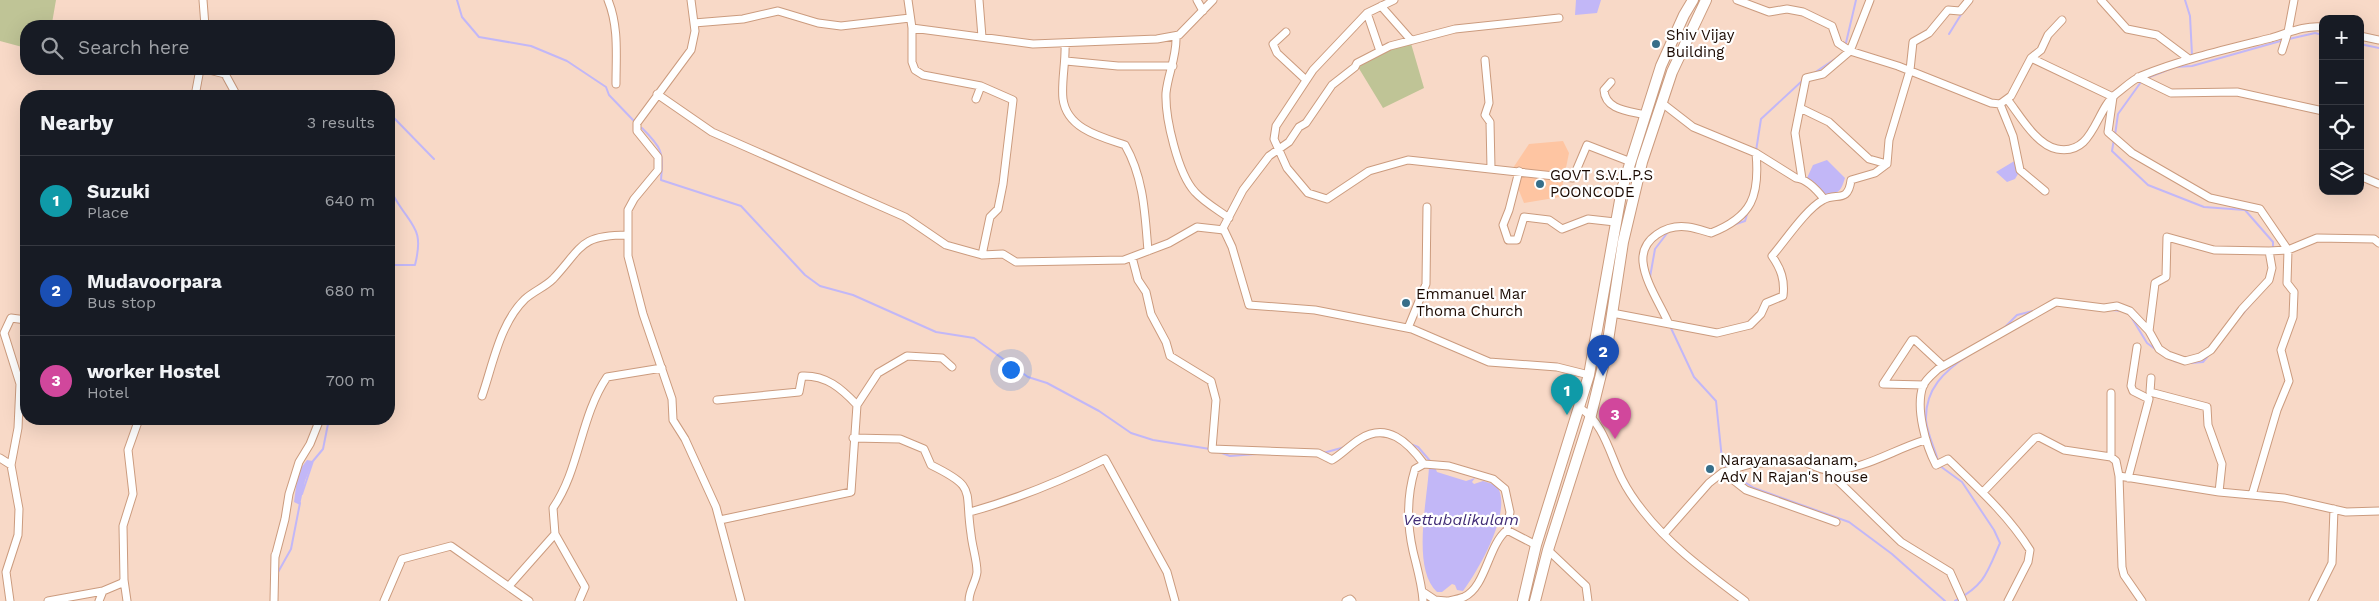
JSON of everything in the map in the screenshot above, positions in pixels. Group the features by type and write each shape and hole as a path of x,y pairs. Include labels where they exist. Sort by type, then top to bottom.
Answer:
{"main road":[{"path":"1523,601 1536,545 1589,375 1615,222 1631,162 1662,66 1684,15 1693,0"},
{"path":"1536,601 1548,550 1591,415 1612,313 1633,193 1672,72 1706,0"}],"street":[{"path":"203,0 205,20"},
{"path":"608,0 613,12 618,47 616,84"},
{"path":"691,0 695,31 691,50 680,67 657,94 637,126 637,131 656,152 658,170 634,198 628,210 628,256 673,405 673,420 704,480 720,520 742,601"},
{"path":"908,0 912,28 912,62 918,73 981,86 1013,100 1003,184 998,209 990,216 982,255"},
{"path":"979,0 982,37"},
{"path":"1197,0 1204,10"},
{"path":"912,28 1033,44 1156,39 1176,36 1185,31 1213,0"},
{"path":"1394,0 1367,13 1313,70 1276,126 1274,139 1278,150 1287,168 1308,193 1327,199 1369,172 1408,160 1573,178 1587,145 1631,162"},
{"path":"1737,0 1769,12 1787,9 1803,12 1832,26 1838,43 1847,49 1910,70 1991,103 2000,104 2011,96 2032,58 2062,20"},
{"path":"1802,179 1796,133 1806,78 1823,74 1847,49 1870,0"},
{"path":"1612,313 1668,322 1717,333 1756,322 1766,303 1783,296 1784,283 1778,264 1772,256 1804,217 1824,199 1837,198 1846,194 1851,180 1875,173 1887,164 1889,140 1910,70 1913,42 1929,33 1948,10 1960,11 1969,0"},
{"path":"2101,0 2127,29 2157,35 2189,59"},
{"path":"2282,51 2286,43 2294,0"},
{"path":"1381,6 1411,40"},
{"path":"694,23 743,19 778,11 818,23 841,26 910,18"},
{"path":"1367,13 1380,51"},
{"path":"1222,230 1243,190 1270,156 1289,142 1299,127 1306,123 1315,112 1332,85 1355,67 1356,63 1380,51 1411,40 1454,29 1559,18"},
{"path":"2007,99 2036,136 2056,149 2071,149 2089,138 2113,97 2139,77 2189,59 2288,32 2319,27"},
{"path":"1286,32 1273,44 1277,53 1306,80"},
{"path":"1176,36 1176,52 1166,95 1178,159 1188,183 1195,193 1229,218"},
{"path":"2364,37 2379,40"},
{"path":"1065,44 1066,61 1063,99 1076,124 1102,138 1126,146 1136,164 1144,202 1148,251"},
{"path":"2032,58 2113,97"},
{"path":"1485,60 1490,103 1485,115 1490,122 1491,168"},
{"path":"1066,61 1118,66 1173,66"},
{"path":"196,90 199,75"},
{"path":"226,75 234,90"},
{"path":"2139,77 2171,93 2237,92 2319,110"},
{"path":"1611,82 1604,90 1604,94 1606,100 1612,106 1645,115"},
{"path":"976,99 981,86"},
{"path":"657,94 712,132 905,216 946,245 982,255 1003,254 1016,262 1124,260 1170,243 1197,227 1222,230"},
{"path":"2113,97 2108,132 2118,141 2132,153 2210,198 2260,209 2288,250 2287,283 2294,292 2293,317 2281,350 2289,381 2266,446 2252,495"},
{"path":"1662,103 1693,127 1756,153 1796,178 1802,179 1818,191 1824,199"},
{"path":"2000,104 2013,136 2020,170 2045,191"},
{"path":"1800,108 1829,122 1868,158 1887,164"},
{"path":"1668,322 1650,283 1643,261 1647,243 1657,233 1672,228 1687,226 1711,233 1741,218 1758,184 1756,153"},
{"path":"1519,171 1510,210 1503,225 1508,240 1516,240 1524,217 1549,220 1562,229 1588,219 1615,222"},
{"path":"2364,178 2379,184"},
{"path":"1408,328 1426,284 1427,207"},
{"path":"1222,230 1232,247 1249,305 1315,310 1408,328 1489,362 1557,367 1589,375"},
{"path":"482,396 497,347 513,313 526,298 545,287 583,243 609,235 627,235"},
{"path":"2149,331 2154,283 2166,277 2167,237 2214,250 2288,250 2317,238 2374,240 2379,243"},
{"path":"2008,601 2028,562 2030,550 2012,524 1983,492 1948,459 1936,465 1924,440 1921,403 1924,384 1943,366 2056,302 2104,308 2117,306 2130,311 2149,331 2159,348 2185,361 2200,357 2211,350 2242,309 2269,280 2272,268 2269,251"},
{"path":"1132,257 1138,280 1146,292 1152,314 1166,342 1170,356 1212,381 1216,400 1212,449 1318,453 1332,460 1360,439 1377,433 1389,432 1404,440 1424,464"},
{"path":"10,601 6,572 18,535 18,509 11,465 18,428 20,384 4,333 11,318 20,319"},
{"path":"1924,384 1883,384 1912,340 1915,340 1943,366"},
{"path":"2128,478 2149,398 2133,391 2130,386 2137,347"},
{"path":"720,520 851,492 853,438 857,405 878,373 907,356 942,358 952,367"},
{"path":"579,601 585,587 555,534 552,508 564,492 597,392 606,377 662,368"},
{"path":"716,400 800,392 802,376 813,376 839,386 857,405"},
{"path":"2151,378 2150,392 2207,407 2208,425 2222,464 2219,492"},
{"path":"2111,393 2111,457"},
{"path":"1580,408 1591,415 1610,449 1622,479 1642,510 1680,552 1745,601"},
{"path":"127,601 127,589 124,580 123,526 133,494 128,450 137,425"},
{"path":"274,601 275,556 285,519 289,494 299,462 310,444 318,425"},
{"path":"853,438 900,438 924,449 931,465 950,474 964,486 969,498 970,531 977,570 969,601"},
{"path":"1983,492 2035,438 2045,439 2064,450 2111,457 2118,464 2122,567 2124,575 2142,601"},
{"path":"1826,470 1868,463 1924,440"},
{"path":"0,458 11,465"},
{"path":"970,512 1063,481 1105,459 1167,572 1175,601"},
{"path":"1664,534 1709,483 1723,472 1731,468 1798,460 1826,470 1901,542 1950,572 1962,598"},
{"path":"1423,592 1435,600 1447,601 1465,597 1476,586 1499,537 1507,530 1510,512 1505,489 1493,479 1448,466 1424,464 1415,469 1409,487 1410,532 1423,592 1423,601"},
{"path":"1723,472 1746,490 1836,522"},
{"path":"2119,476 2219,492 2284,498 2346,512 2379,511"},
{"path":"2313,601 2332,563 2334,509"},
{"path":"1507,530 1536,545"},
{"path":"509,586 555,534"},
{"path":"384,601 402,559 451,546 529,601"},
{"path":"1548,550 1586,586 1588,601"},
{"path":"48,601 103,590 118,585 124,580"},
{"path":"118,585 127,589"},
{"path":"99,601 103,590"},
{"path":"1346,601 1350,599 1352,601"}],"shaded area":[{"name":"GOVT S.V.L.P.S POONCODE","path":"1563,141 1569,153 1560,197 1524,203 1511,171 1529,144"}],"green space":[{"path":"0,0 56,0 53,20 20,20 20,46 0,41"},
{"path":"1410,40 1424,88 1383,108 1355,62"}],"water":[{"path":"1576,0 1601,0 1597,13 1575,15"},
{"path":"1827,160 1845,178 1838,192 1821,194 1807,178 1813,165"},
{"path":"2016,160 2021,169 2015,179 2007,182 1996,172"},
{"path":"307,460 313,461 305,481 300,505 294,502 298,472"},
{"name":"Vettubalikulam","path":"1429,466 1435,467 1437,472 1466,481 1475,478 1472,482 1474,484 1483,481 1496,485 1501,495 1498,523 1492,539 1485,555 1463,591 1457,590 1455,585 1452,584 1442,592 1437,592 1429,581 1425,567 1423,532"}],"waterway":[{"path":"457,0 462,17 479,37 531,46 567,61 606,87 609,95 633,120"},
{"path":"1845,47 1856,0"},
{"path":"2185,0 2190,16 2192,55"},
{"path":"1949,34 1962,13"},
{"path":"2289,39 2315,33 2319,34"},
{"path":"2147,78 2175,67 2192,66 2284,40"},
{"path":"2364,45 2379,48"},
{"path":"1814,73 1835,59"},
{"path":"1756,151 1761,119 1802,81"},
{"path":"2115,135 2118,114 2141,82"},
{"path":"395,119 434,159"},
{"path":"642,128 660,150 662,162 661,180 741,206 805,275 820,286 853,295 936,332 974,338 1028,377 1047,383 1099,411 1131,433 1153,440 1210,449"},
{"path":"2114,139 2112,151 2148,185 2204,207 2245,210 2273,242 2273,249"},
{"path":"395,198 412,223 418,244 415,265 395,265"},
{"path":"1733,225 1745,221 1748,211"},
{"path":"1650,277 1655,249 1668,232"},
{"path":"2238,319 2251,304"},
{"path":"2112,310 2122,311"},
{"path":"2004,328 2017,315 2033,311"},
{"path":"2130,315 2147,343 2155,349"},
{"path":"1670,326 1694,377 1716,401 1722,459 1730,473 1754,488 1849,522 1892,554 1945,601"},
{"path":"1938,461 1929,436 1926,420 1929,399 1944,374 1969,355"},
{"path":"2191,363 2203,362 2208,356"},
{"path":"2174,361 2183,363"},
{"path":"302,494 313,461 323,449 328,425"},
{"path":"1413,445 1418,447 1431,462"},
{"path":"1323,453 1345,447"},
{"path":"1219,452 1230,456 1256,454"},
{"path":"1940,466 1962,482 1994,530 2000,543 1992,562 1979,584 1955,601"},
{"path":"277,574 291,549 300,503"}],"place":[{"name":"Shiv Vijay Building","path":"1656,44"},
{"name":"GOVT S.V.L.P.S POONCODE","path":"1540,184"},
{"name":"Emmanuel Mar Thoma Church","path":"1406,303"},
{"name":"Mudavoorpara","path":"1603,376"},
{"name":"Suzuki","path":"1567,415"},
{"name":"worker Hostel","path":"1615,439"},
{"name":"Narayanasadanam, Adv N Rajan's house","path":"1710,469"}]}
